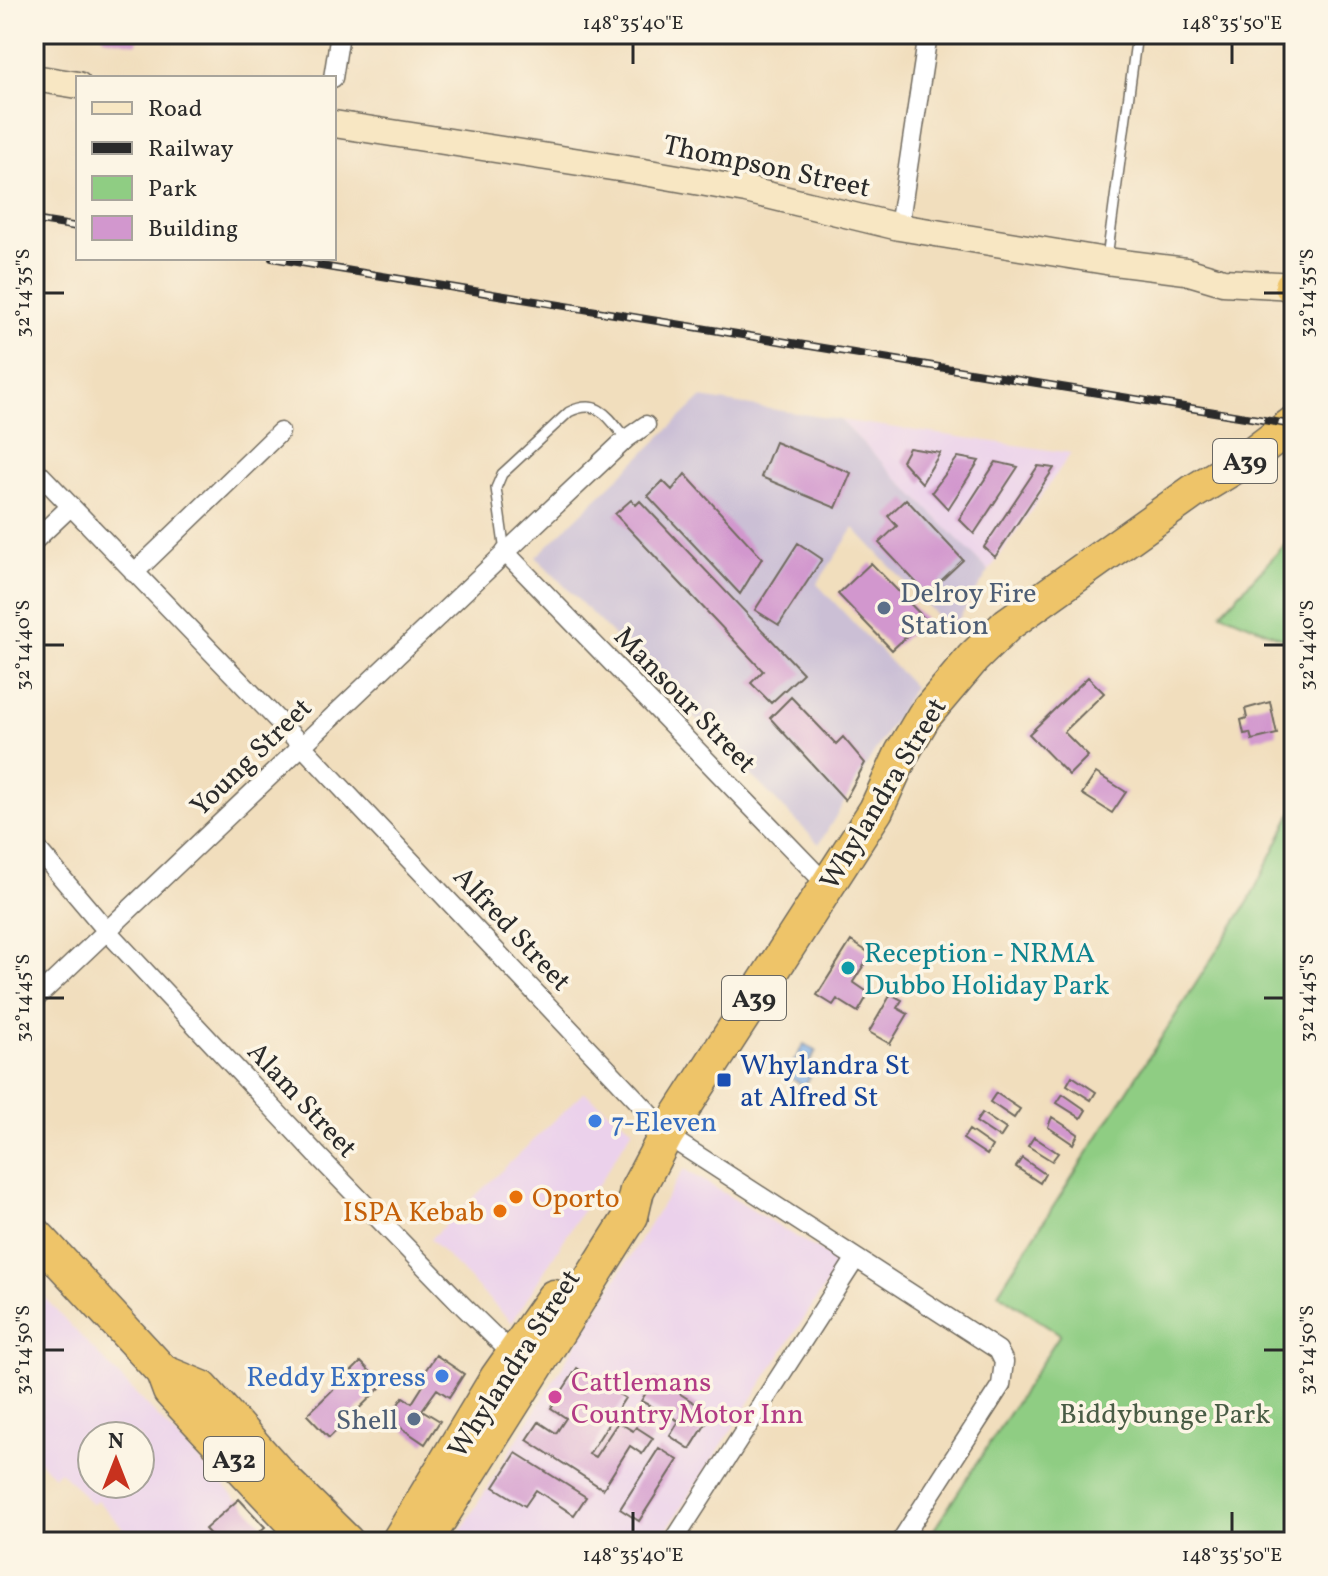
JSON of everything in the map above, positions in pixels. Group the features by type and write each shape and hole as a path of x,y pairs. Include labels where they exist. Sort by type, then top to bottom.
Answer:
{"highway":[{"name":"Whylandra Street","path":"425,1542 631,1216 637,1190 666,1135 876,810 902,753 924,716 973,658 1008,624 1294,423"},
{"name":"Whylandra Street","path":"398,1542 514,1353 618,1206 637,1190"},
{"name":"A32","path":"34,1233 163,1372 170,1391 299,1532"},
{"name":"A32","path":"163,1372 202,1388 288,1484 347,1542"}],"street":[{"path":"333,76 340,34"},
{"path":"899,227 928,34"},
{"path":"34,78 76,85"},
{"name":"Thompson Street","path":"336,124 746,190 899,227 1186,271 1223,282 1294,282"},
{"name":"Young Street","path":"34,1000 505,552 626,439 646,425"},
{"path":"134,573 280,432"},
{"name":"Alfred Street","path":"34,468 302,746 666,1135 987,1340 998,1350 1004,1362 1001,1385 900,1542"},
{"path":"34,541 71,506"},
{"name":"Mansour Street","path":"505,552 827,885"},
{"name":"Alam Street","path":"34,845 107,931 316,1154 463,1306 514,1353"},
{"path":"673,1542 856,1258"},
{"path":"514,1353 521,1358 530,1357 549,1345"}],"lane":[{"path":"1106,261 1137,34"},
{"path":"505,552 496,488 502,474 578,407 588,405 598,408 626,439"}],"shaded area":[{"path":"701,398 840,420 989,571 951,631 854,528 817,584 914,687 819,844 536,557"},
{"path":"840,420 1071,453 989,571"},
{"path":"584,1092 633,1129 512,1323 430,1239"},
{"path":"684,1169 840,1263 659,1542 454,1542"},
{"path":"34,1287 266,1530 253,1542 136,1542 97,1500 156,1500 156,1420 76,1420 76,1488 60,1471 54,1476 34,1455"}],"green space":[{"path":"1294,535 1294,643 1221,613"},
{"name":"Biddybunge Park","path":"1294,809 1294,1530 1287,1542 926,1542 1060,1334 998,1293 1250,899"}],"water":[{"path":"804,1044 816,1051 805,1070 810,1077 804,1086 786,1075"}],"building":[{"path":"103,34 139,34 137,44 103,38"},
{"path":"775,442 851,473 836,508 761,477"},
{"path":"909,448 940,453 922,483 902,461"},
{"path":"958,457 979,461 948,509 932,492"},
{"path":"996,462 1018,467 974,534 959,519"},
{"path":"1038,466 1054,468 995,557 984,547"},
{"path":"685,474 762,558 740,594 648,496 663,481 672,490"},
{"path":"906,499 963,560 927,594 879,543 897,526 888,516"},
{"path":"631,500 636,505 640,501 803,673 771,703 751,683 763,671 615,514"},
{"path":"798,543 822,559 779,625 755,610"},
{"path":"871,563 925,619 892,650 838,594"},
{"path":"1088,677 1104,693 1064,732 1088,756 1069,775 1029,734"},
{"path":"791,697 836,744 843,737 865,763 845,800 770,718"},
{"path":"1270,702 1277,734 1252,740 1250,733 1244,734 1241,720 1247,718 1245,709"},
{"path":"1096,773 1126,792 1112,813 1082,794"},
{"name":"Reception - NRMA Dubbo Holiday Park","path":"851,941 871,954 853,982 869,993 858,1012 837,999 833,1005 817,995"},
{"path":"891,994 902,1000 897,1008 908,1014 890,1044 869,1032"},
{"path":"1072,1076 1096,1092 1091,1100 1067,1085"},
{"path":"996,1093 1020,1109 1014,1118 990,1102"},
{"path":"1063,1094 1086,1110 1081,1118 1057,1103"},
{"path":"982,1113 1006,1129 1000,1138 976,1122"},
{"path":"1052,1117 1078,1134 1073,1144 1048,1127"},
{"path":"969,1130 992,1146 987,1155 963,1139"},
{"path":"1034,1137 1058,1153 1052,1161 1028,1146"},
{"path":"1022,1158 1045,1174 1040,1183 1016,1167"},
{"path":"436,1355 464,1374 449,1397 437,1389 422,1410 440,1421 425,1444 388,1419 403,1397 412,1403 426,1381 420,1378"},
{"path":"361,1362 383,1385 329,1438 307,1415"},
{"path":"577,1368 625,1398 589,1454 595,1457 618,1422 633,1431 636,1427 653,1438 642,1454 630,1446 603,1489 527,1440 539,1422 556,1433 566,1418 551,1408"},
{"path":"655,1378 712,1414 690,1449 670,1436 679,1421 641,1401"},
{"path":"659,1448 678,1460 639,1521 620,1509"},
{"path":"516,1453 586,1497 574,1515 536,1490 525,1506 494,1487"},
{"path":"239,1499 265,1527 248,1542 217,1542 205,1529"}],"railway":[{"path":"34,220 76,227"},
{"path":"284,260 1294,425"}],"place":[{"name":"Delroy Fire Station","path":"884,608"},
{"name":"Reception - NRMA Dubbo Holiday Park","path":"848,968"},
{"name":"Whylandra St at Alfred St","path":"724,1080"},
{"name":"7-Eleven","path":"595,1121"},
{"name":"Oporto","path":"516,1197"},
{"name":"ISPA Kebab","path":"500,1211"},
{"name":"Reddy Express","path":"442,1376"},
{"name":"Cattlemans Country Motor Inn","path":"555,1397"},
{"name":"Shell","path":"414,1419"}]}
